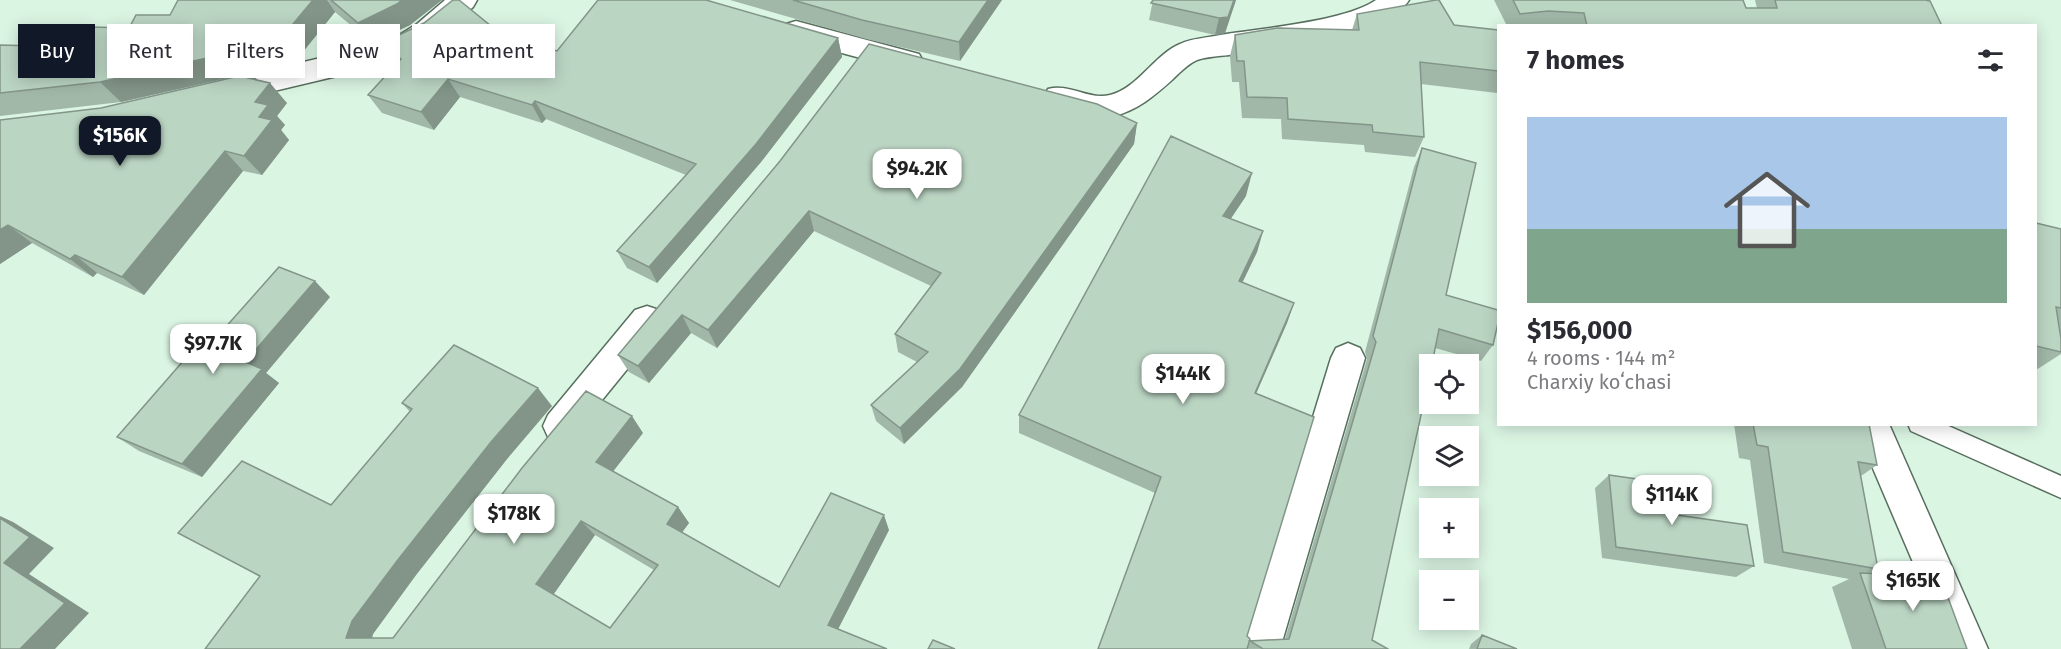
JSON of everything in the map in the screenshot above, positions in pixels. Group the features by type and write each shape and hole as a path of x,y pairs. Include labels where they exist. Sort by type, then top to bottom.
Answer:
{"street":[{"path":"202,97 371,58 398,49 428,31 463,0"},
{"path":"1028,90 1098,107 1110,106 1133,96 1176,58 1190,51 1338,25 1377,13 1395,0"},
{"path":"776,25 865,51 935,68"},
{"path":"845,78 865,51"},
{"path":"541,450 666,298"},
{"path":"1261,649 1348,358"},
{"path":"1872,426 1969,649"}],"lane":[{"path":"1924,426 2061,487"}],"building":[{"path":"178,0 313,0 293,24 205,24 205,58 193,61 193,24 131,24 136,15 170,15"},
{"path":"331,0 402,0 358,23"},
{"path":"453,0 459,0 489,24 422,24"},
{"path":"598,0 706,0 838,38 756,144 649,267 617,251 696,164 535,101 532,105 448,79 421,112 368,95 384,78 400,78 400,34 412,29 412,78 555,78 555,50 557,51"},
{"path":"793,0 988,0 959,42 862,20"},
{"path":"1153,0 1234,0 1228,17 1219,18 1151,3"},
{"path":"1439,0 1454,25 1497,30 1497,71 1420,62 1424,137 1373,132 1372,125 1288,119 1287,98 1247,97 1244,61 1237,61 1235,35 1277,28 1359,30 1357,14"},
{"path":"1513,0 1743,0 1746,8 1777,8 1775,0 1925,0 1930,1 1941,24 1587,24 1584,13 1548,11 1520,14"},
{"path":"95,27 107,27 107,78 118,78 0,93 0,45 18,45 18,78 95,78"},
{"path":"869,44 1097,104 1137,123 960,369 900,428 871,405 928,352 895,334 941,273 809,211 708,330 682,315 638,366 618,355 780,161"},
{"path":"230,78 248,78 270,83 255,102 268,105 259,117 272,120 244,156 225,151 122,277 75,255 70,259 8,225 0,230 0,120 101,108"},
{"path":"1171,136 1252,173 1223,216 1263,231 1239,281 1294,303 1255,393 1314,417 1247,636 1250,639 1247,649 1098,649 1161,477 1019,415"},
{"path":"1422,148 1476,163 1446,295 1497,310 1497,327 1493,345 1439,329 1434,354 1419,354 1419,414 1421,414 1372,640 1388,649 1263,649 1250,641 1289,639 1376,342 1373,336"},
{"path":"2037,223 2061,229 2061,308 2056,307 2061,352 2037,346"},
{"path":"279,267 315,281 245,362 262,369 182,464 117,437 198,344 207,348"},
{"path":"454,345 538,388 491,442 397,561 352,621 346,638 393,638 522,468 586,391 632,416 596,462 678,507 667,524 779,587 831,493 884,515 828,625 887,649 205,649 260,576 178,533 242,461 331,505 412,409 402,403","holes":["581,521 658,565 610,628 536,584"]},
{"path":"1753,426 1869,426 1877,465 1858,462 1878,569 1783,552 1768,447 1757,445"},
{"path":"1609,475 1665,483 1670,514 1747,525 1754,566 1616,547"},
{"path":"0,518 30,537 4,563 65,603 20,649 0,649"},
{"path":"1860,573 1940,576 1967,649 1886,649"},
{"path":"1482,635 1517,649 1477,649"},
{"path":"933,640 955,649 928,649"}]}
